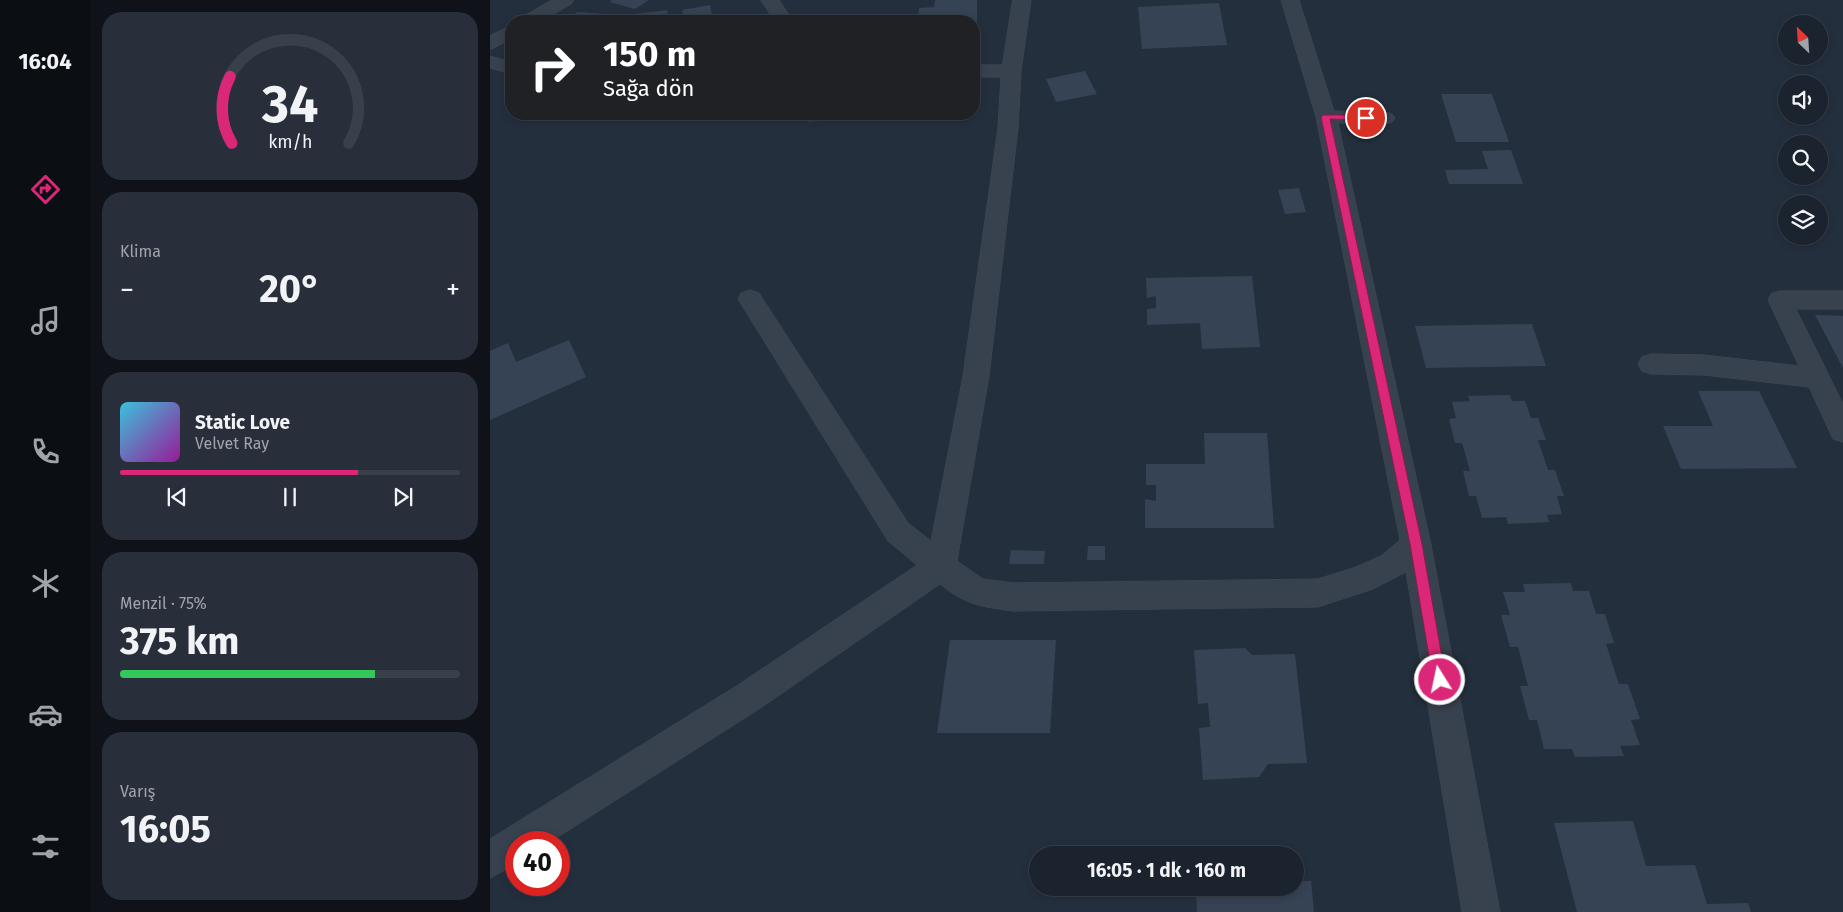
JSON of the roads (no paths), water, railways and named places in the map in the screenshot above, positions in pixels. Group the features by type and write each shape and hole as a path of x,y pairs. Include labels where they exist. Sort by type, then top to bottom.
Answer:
{"street":[{"path":"539,15 565,0"},
{"path":"770,0 780,15"},
{"path":"536,831 750,696 941,566 976,376 1008,128 1012,71 1022,0"},
{"path":"1290,0 1326,117 1416,544 1481,912"},
{"path":"490,44 505,35"},
{"path":"490,62 505,66"},
{"path":"980,72 1012,71"},
{"path":"1326,117 1385,118"},
{"path":"750,299 898,532 957,579 978,592 1014,597 1318,593 1362,579 1392,564 1416,544"},
{"path":"1843,300 1780,300 1843,431"},
{"path":"1651,364 1704,365 1818,378"},
{"path":"490,860 505,851"}]}
